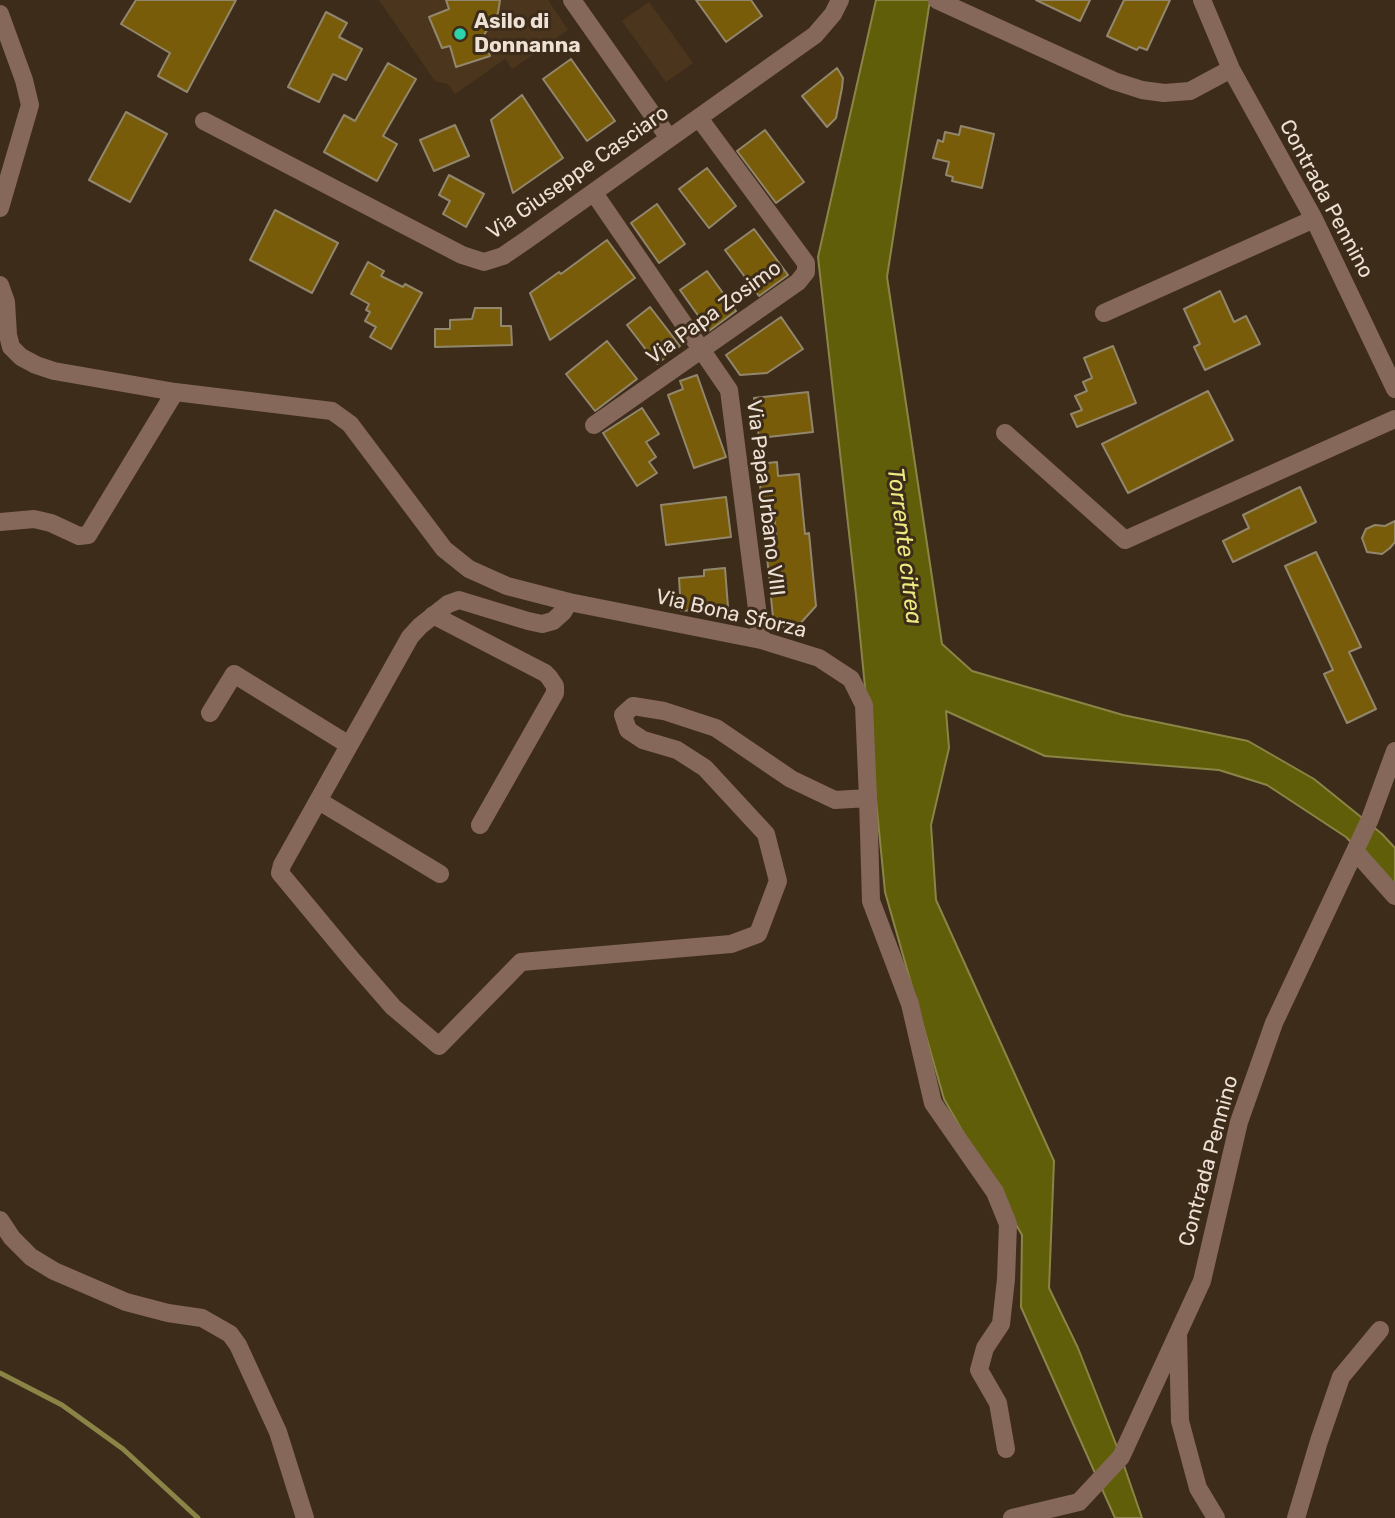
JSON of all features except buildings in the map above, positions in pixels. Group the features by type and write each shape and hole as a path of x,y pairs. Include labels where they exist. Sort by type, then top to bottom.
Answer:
{"street":[{"path":"572,0 669,138"},
{"name":"Via Giuseppe Casciaro","path":"204,121 462,255 484,262 503,257 815,35 833,14 840,0"},
{"path":"937,0 1114,81 1143,90 1164,93 1190,91 1231,69"},
{"name":"Contrada Pennino","path":"1202,0 1231,69 1314,219 1395,389"},
{"path":"0,14 24,79 30,105 0,208"},
{"name":"Via Papa Zosimo","path":"594,425 798,282 806,272 806,263 699,118"},
{"name":"Via Papa Urbano VIII","path":"594,193 729,390 761,640"},
{"path":"1104,313 1314,219"},
{"name":"Via Bona Sforza","path":"0,285 6,302 11,347 21,357 36,365 54,371 175,392 332,411 350,425 444,549 469,569 507,586 569,602 761,640 819,658 851,679 864,705 868,798"},
{"path":"0,522 34,519 51,523 79,536 88,535 175,392"},
{"path":"1005,433 1125,540 1395,419"},
{"path":"569,602 553,621 542,624 459,600 433,615 410,637 282,865 280,873 393,1007 439,1046 521,962 731,944 758,934 778,881 766,834 705,768 677,750 643,740 628,730 623,715 633,706 664,711 716,728 781,773 835,800 868,798 871,901 909,1004 933,1103 995,1192 1008,1224 1001,1324 985,1348 979,1370 998,1403 1006,1449"},
{"path":"433,615 544,673 555,686 555,693 480,825"},
{"path":"210,713 234,674 349,745"},
{"name":"Contrada Pennino","path":"1012,1518 1079,1502 1121,1457 1202,1281 1239,1122 1274,1023 1370,819 1395,751"},
{"path":"318,801 440,874"},
{"path":"1355,851 1395,896"},
{"path":"0,1220 12,1238 31,1257 54,1272 126,1302 168,1313 202,1318 230,1334 238,1345 278,1432 305,1518"},
{"path":"1178,1329 1181,1361 1180,1421 1198,1488 1216,1518"},
{"path":"1296,1518 1341,1377 1380,1330"}],"shaded area":[{"path":"379,0 548,0 568,30 512,69 505,59 455,94 448,84 435,81"},
{"path":"649,2 693,63 666,82 622,21"}],"water":[{"name":"Torrente citrea","path":"876,0 930,0 887,277 942,644 972,671 1123,715 1248,741 1314,779 1382,834 1395,848 1395,888 1346,837 1267,785 1219,770 1045,756 946,711 949,748 931,825 936,900 1054,1161 1049,1288 1078,1348 1142,1518 1115,1518 1021,1307 1022,1235 944,1099 885,892 856,595 818,257"}],"waterway":[{"path":"0,1373 62,1405 123,1449 198,1518"}],"place":[{"name":"Asilo di Donnanna","path":"460,34"}]}
